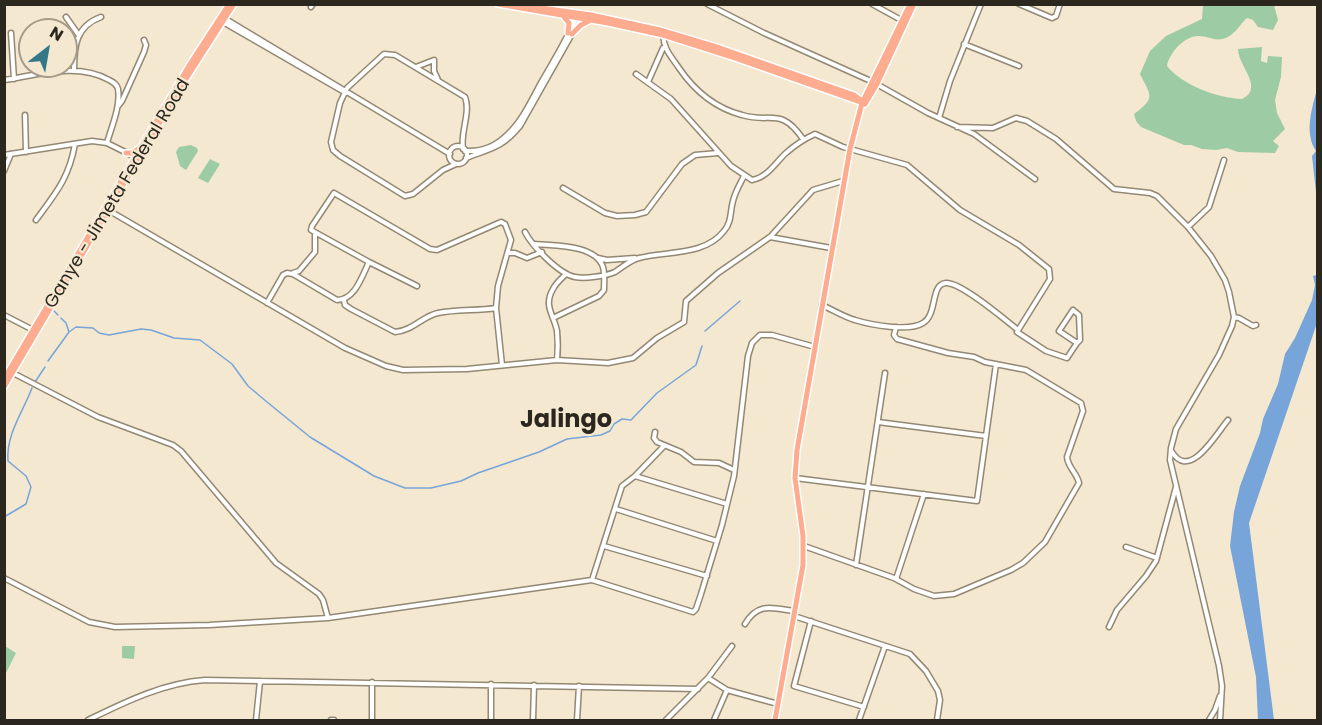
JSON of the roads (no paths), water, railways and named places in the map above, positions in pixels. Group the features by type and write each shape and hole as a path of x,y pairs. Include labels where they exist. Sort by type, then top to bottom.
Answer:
{"main road":[{"name":"Ganye - Jimeta Federal Road","path":"91,236 229,4"},
{"name":"Ganye - Jimeta Federal Road","path":"4,379 91,236 128,168 136,159 141,146 190,64 234,4"},
{"path":"498,4 522,10 629,22 693,39 853,97 863,105"},
{"path":"513,4 535,6 663,36 853,97 868,93"},
{"path":"863,105 912,4"},
{"path":"563,15 569,23 570,34"},
{"path":"570,34 592,20"},
{"path":"775,720 803,565 804,546 795,478 797,450 850,149 863,105 875,83"},
{"path":"128,168 128,160 124,153 135,152 141,146"},
{"name":"Ganye - Jimeta Federal Road","path":"4,387 34,332"}],"street":[{"path":"707,4 764,33 875,83 939,118 974,134 1035,179"},
{"path":"872,4 904,21"},
{"path":"939,118 947,89 981,4"},
{"path":"1020,4 1052,18 1056,16 1060,4"},
{"path":"466,158 461,139 467,106 466,99 463,95 395,55 387,53 351,83 344,92 331,142 333,150 405,196 413,194 442,170 462,163 466,158 492,150 516,131 579,16"},
{"path":"78,34 90,21 101,17"},
{"path":"221,19 350,94 450,156 456,164"},
{"path":"11,33 14,78"},
{"path":"455,147 478,151 492,146 513,129 570,34"},
{"path":"648,82 664,47 663,36"},
{"path":"117,106 120,105 144,52 146,45 144,40"},
{"path":"964,44 1019,66"},
{"path":"664,47 684,75 707,99 743,116 783,119 797,130 803,139"},
{"path":"417,67 434,60 434,71 438,80"},
{"path":"78,71 102,76 114,83 118,89 117,106 107,143"},
{"path":"636,74 677,104 718,153 744,176 752,180 761,178 803,139 815,134 850,149 907,165 960,210 1019,245 1049,269 1050,279 1018,330"},
{"path":"4,80 18,77"},
{"path":"25,115 26,152"},
{"path":"957,127 993,128 1016,118 1027,121 1062,144 1109,186 1120,190 1154,194 1188,227 1220,269 1234,317 1228,338 1176,429 1170,463 1206,603 1220,671 1222,690 1220,720"},
{"path":"442,170 461,139"},
{"path":"4,155 92,141 107,143 136,159"},
{"path":"36,220 64,181 75,144"},
{"path":"563,188 605,213 616,216 635,215 646,212 682,164 695,155 718,153"},
{"path":"4,171 11,154"},
{"path":"1188,227 1209,207 1224,160"},
{"path":"534,244 569,246 607,260 637,258 697,248 712,241 724,231 732,216 732,201 744,176"},
{"path":"108,210 321,336 386,366 403,370 428,371 557,360 608,363 633,358 657,338 684,322 686,301 718,273 770,237 813,190 843,182"},
{"path":"417,286 311,230 334,193 430,249 437,250 501,222 505,224 511,240 498,286 496,308 502,365"},
{"path":"525,232 557,268 575,278 614,273 637,258"},
{"path":"292,274 299,271 315,252 315,233"},
{"path":"770,237 831,248"},
{"path":"508,253 527,258 542,252"},
{"path":"553,318 599,296 604,290 603,266 597,257"},
{"path":"267,303 283,275 287,273 337,300 344,300 354,291 369,262"},
{"path":"557,360 558,339 553,318 549,312 549,301 553,289 566,274"},
{"path":"822,304 856,321 896,327 914,327 923,323 930,316 937,288 942,283 949,283 964,289 1018,330 1017,332 1046,351 1067,358 1080,340 1079,315 1073,310 1059,332 1077,343"},
{"path":"344,300 351,309 395,332 403,331 428,316 440,312 496,308"},
{"path":"4,315 34,332"},
{"path":"1234,317 1253,326 1256,325"},
{"path":"804,546 896,579 924,593 944,596 1011,570 1045,542 1077,487 1078,479 1068,465 1067,457 1083,411 1081,404 1026,370 897,339 894,335 896,327"},
{"path":"4,578 89,622 104,626 198,626 328,618 452,602 592,579 693,612 707,576 727,504 734,471 748,356 752,343 760,335 772,335 814,347"},
{"path":"795,478 977,501 996,364"},
{"path":"13,373 98,417 150,435 181,451 276,564 319,594 328,618"},
{"path":"856,565 885,373"},
{"path":"1171,448 1178,459 1186,462 1195,460 1228,420"},
{"path":"878,422 986,436"},
{"path":"655,432 654,438 657,442 681,452 694,462 719,463 734,471"},
{"path":"592,579 622,486 664,446"},
{"path":"635,476 727,504"},
{"path":"1108,627 1117,610 1146,576 1157,558 1176,487"},
{"path":"896,579 924,494"},
{"path":"616,509 717,541"},
{"path":"604,546 707,576"},
{"path":"1126,547 1157,558"},
{"path":"745,624 750,616 764,607 795,613 811,621 910,654 927,671 938,691 940,700 937,720"},
{"path":"811,621 794,686 864,707"},
{"path":"666,720 708,678 732,646"},
{"path":"859,720 885,646"},
{"path":"708,678 727,690 778,704"},
{"path":"88,720 151,692 182,682 205,680 698,689"},
{"path":"256,720 260,681"},
{"path":"372,682 372,720"},
{"path":"491,684 491,720"},
{"path":"533,720 534,685"},
{"path":"577,720 579,686"},
{"path":"714,720 727,690"},
{"path":"1209,720 1222,690"}],"water":[{"path":"1317,89 1317,201 1312,156 1316,151 1312,144 1310,128 1311,112"},
{"path":"1317,275 1317,323 1249,523 1274,720 1258,720 1256,677 1230,546 1234,512 1240,486 1263,419 1278,384 1285,354 1312,300 1315,285 1313,276"}],"waterway":[{"path":"705,331 740,301"},
{"path":"54,311 58,315"},
{"path":"61,318 66,323 69,332"},
{"path":"48,361 69,332 76,327 93,328 99,333 109,335 141,329 151,330 174,338 200,340 232,364 248,386 310,437 374,476 405,488 431,488 461,481 567,439 601,435 610,431 614,424 622,419 631,420 657,393 696,365 702,346"},
{"path":"35,382 45,367"},
{"path":"4,517 26,504 31,487 26,476 8,461 8,451 12,432 32,388"}],"district":[{"name":"Jalingo","path":"566,421"}]}
